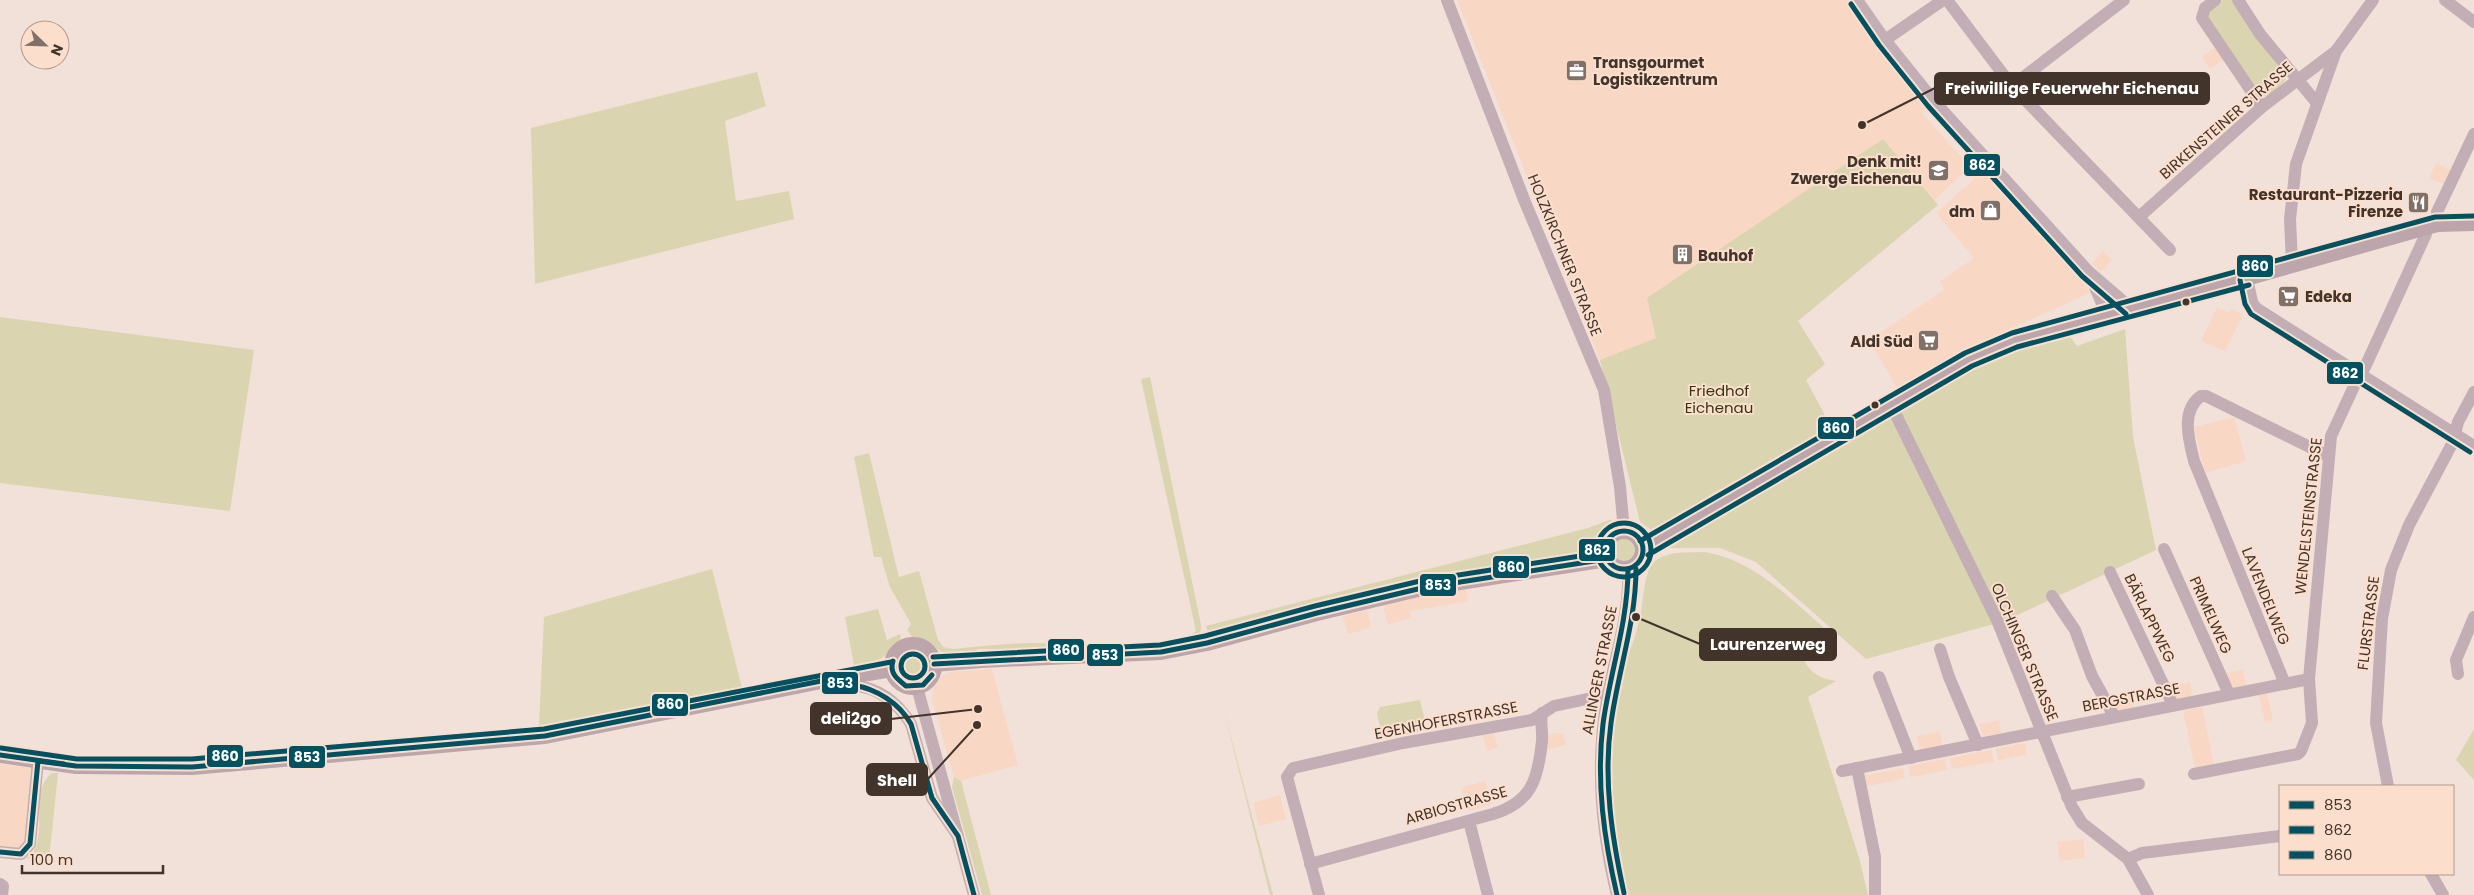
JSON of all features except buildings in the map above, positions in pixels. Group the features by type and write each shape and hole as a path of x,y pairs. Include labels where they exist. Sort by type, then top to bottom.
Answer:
{"main road":[{"path":"1644,548 1969,359 2005,344 2432,225 2474,222"},
{"path":"1624,531 1638,536 1644,548 1641,560 1628,569 1615,568 1607,559 1605,550 1609,538 1624,531"},
{"path":"934,664 981,660 1160,652 1207,643 1422,588 1607,559"},
{"path":"911,646 926,650 934,664 932,676 923,685 917,687 906,686 901,683 892,669 895,655 900,650 911,646"},
{"path":"0,754 76,766 192,767 545,736 826,680 892,669"}],"street":[{"name":"HOLZKIRCHNER STRASSE","path":"1447,0 1525,202 1604,390 1618,478 1624,531"},
{"path":"1857,0 1885,40 1934,101 2088,271 2131,308"},
{"path":"1885,40 1943,0"},
{"path":"1947,0 2012,86 2170,250"},
{"path":"2012,86 2124,0"},
{"path":"2215,0 2205,8 2202,18 2262,107"},
{"path":"2238,0 2260,34 2316,102"},
{"path":"2292,264 2290,218 2294,175 2316,102 2336,51 2373,0"},
{"path":"2446,0 2474,22"},
{"name":"BIRKENSTEINER STRASSE","path":"2139,217 2262,107 2336,51"},
{"name":"WENDELSTEINSTRASSE","path":"2194,774 2298,754 2312,723 2309,679 2331,436 2474,134"},
{"path":"2088,271 2107,315"},
{"path":"2247,278 2252,302 2256,308 2362,373 2474,446"},
{"name":"FLURSTRASSE","path":"2388,785 2376,723 2378,666 2385,603 2391,570 2409,525 2474,392"},
{"name":"LAVENDELWEG","path":"2284,684 2200,478 2188,434 2188,422 2193,405 2201,396 2206,396 2328,456"},
{"name":"OLCHINGER STRASSE","path":"1891,405 1997,620 2067,797 2082,824 2128,859 2148,895"},
{"name":"PRIMELWEG","path":"2164,549 2229,694"},
{"name":"ALLINGER STRASSE","path":"1616,895 1601,808 1600,752 1608,697 1627,617 1628,569"},
{"name":"BÄRLAPPWEG","path":"2110,572 2173,705"},
{"path":"2052,596 2075,630 2092,676 2114,716"},
{"path":"2458,674 2456,660 2474,617"},
{"path":"1940,649 1949,677 1978,745"},
{"path":"1879,677 1911,758"},
{"name":"BERGSTRASSE","path":"1842,771 2309,679"},
{"path":"826,680 876,691 885,696 904,714 911,724 932,798 958,836"},
{"path":"917,687 974,895"},
{"name":"EGENHOFERSTRASSE","path":"1310,864 1287,778 1293,768 1403,743 1532,720 1554,706 1601,696 1608,697"},
{"name":"ARBIOSTRASSE","path":"1310,864 1469,821 1515,806 1529,791 1536,774 1542,743 1542,714"},
{"path":"0,852 21,854 30,844 38,761"},
{"path":"1857,768 1875,857 1875,895"},
{"path":"2067,797 2140,784"},
{"path":"1469,821 1488,895"},
{"path":"2128,859 2142,853 2279,836"},
{"path":"1310,864 1319,895"},
{"path":"2432,875 2443,895"},
{"path":"0,884 3,886 2,895"}],"shaded area":[{"path":"1457,0 1850,0 1926,110 1922,113 1970,167 1934,200 1882,139 1656,338 1600,360"},
{"path":"2216,47 2224,59 2210,69 2202,57"},
{"path":"2436,163 2451,170 2444,184 2429,178"},
{"path":"1982,172 2039,230 2082,279 2090,293 1987,339 1899,391 1869,340 1944,290 1940,281 1974,258 1936,213"},
{"path":"2103,251 2112,260 2101,272 2092,263"},
{"path":"2217,307 2229,313 2231,309 2243,315 2225,351 2201,341"},
{"path":"2234,417 2246,461 2205,473 2194,427"},
{"path":"1466,589 1468,601 1411,611 1409,609 1411,618 1388,624 1383,606 1407,600 1409,605 1408,599"},
{"path":"1367,610 1371,628 1348,634 1343,616"},
{"path":"992,669 1018,765 961,781 954,777 932,700 933,688 942,676 949,672"},
{"path":"2243,670 2246,685 2229,688 2226,673"},
{"path":"2190,682 2192,696 2173,700 2171,686"},
{"path":"2267,693 2273,721 2265,723 2259,695"},
{"path":"2131,694 2134,707 2115,711 2112,698"},
{"path":"2202,707 2215,770 2196,773 2183,711"},
{"path":"1999,720 2001,733 1983,737 1980,724"},
{"path":"1940,732 1942,745 1920,749 1917,736"},
{"path":"1494,733 1498,748 1487,751 1483,735"},
{"path":"1563,733 1566,745 1546,750 1550,734"},
{"path":"2025,743 2027,755 1998,760 1996,749"},
{"path":"1991,750 1994,762 1952,769 1950,758"},
{"path":"1945,759 1947,770 1910,777 1908,766"},
{"path":"0,764 32,768 25,842 19,849 0,848"},
{"path":"1903,768 1905,778 1864,787 1862,776"},
{"path":"1485,781 1492,804 1468,811 1461,788"},
{"path":"1280,795 1286,819 1259,826 1253,803"},
{"path":"2083,839 2085,858 2060,861 2057,842"}],"green space":[{"path":"2223,0 2234,0 2287,74 2284,82 2270,94 2262,96 2209,21 2209,11"},
{"path":"757,72 766,106 725,121 736,201 789,191 794,219 535,284 531,128"},
{"name":"Friedhof Eichenau","path":"1883,139 1938,205 1798,321 1825,364 1806,380 1833,430 1748,484 1702,510 1653,531 1640,522 1600,360 1656,338 1647,298"},
{"path":"0,317 254,350 230,511 0,483"},
{"path":"2125,329 2133,437 2156,550 2005,621 1866,659 1756,562 1720,548 1669,548 1962,373 2017,348 2068,334 2077,346"},
{"path":"1150,377 1201,625 1200,636 1142,648 977,649 977,652 945,654 930,644 912,637 907,630 911,624 890,587 881,557 874,557 854,457 869,453 899,577 919,571 938,640 943,647 954,649 1030,643 1143,643 1185,637 1196,631 1141,379"},
{"path":"1612,519 1599,544 1586,554 1440,577 1209,636 1206,626 1588,528"},
{"path":"1624,535 1635,539 1639,550 1635,561 1624,565 1613,561 1609,550 1613,539"},
{"path":"1704,552 1723,557 1757,573 1788,596 1832,635 1809,636 1798,648 1808,666 1816,675 1836,681 1808,697 1860,861 1868,895 1625,895 1614,847 1608,799 1608,750 1614,702 1637,629 1646,581 1653,563 1670,554"},
{"path":"712,569 742,688 539,726 544,617"},
{"path":"878,609 887,640 900,634 901,638 891,651 876,661 854,665 845,617"},
{"path":"913,650 919,651 924,655 928,660 928,672 924,677 919,681 913,682 907,681 902,677 898,672 897,666 898,660 902,655 907,651"},
{"path":"1420,700 1427,730 1395,737 1393,729 1381,732 1377,713 1380,707"},
{"path":"1223,707 1273,895 1270,895"},
{"path":"2474,729 2474,780 2456,760"},
{"path":"52,773 58,773 49,860 26,858 34,851 38,841 41,792 45,781"},
{"path":"954,777 961,781 991,895 982,895 952,787"}],"transit line":[{"name":"862","path":"1851,4 1879,45 1928,106 2082,276 2126,314"},
{"name":"860","path":"1640,541 1965,353 2012,333 2435,217 2474,216"},
{"name":"862","path":"2240,280 2245,304 2251,314 2470,452"},
{"name":"862","path":"1648,555 1972,366 2017,347 2249,285"},
{"name":"862","path":"1624,523 1634,525 1643,531 1649,540 1651,550 1649,560 1643,569 1634,575 1624,577 1614,575 1605,569 1599,560 1597,550 1599,540 1605,531 1614,525 1624,523"},
{"name":"853","path":"1624,531 1638,536 1643,550 1638,564 1624,569 1610,564 1605,550 1610,536 1624,531"},
{"name":"860","path":"933,657 1160,645 1205,636 1315,606 1420,581 1606,552"},
{"name":"853","path":"934,664 1161,652 1207,643 1317,613 1422,588 1607,559"},
{"name":"853","path":"1617,895 1608,853 1602,810 1600,767 1603,724 1622,628 1628,569"},
{"name":"862","path":"1624,893 1610,809 1608,766 1611,723 1630,627 1636,569"},
{"name":"860","path":"913,654 922,657 925,666 922,675 913,678 904,675 901,666 904,657 913,654"},
{"name":"853","path":"893,661 893,672 906,686 923,685 932,675"},
{"name":"860","path":"1,748 77,759 192,759 544,729 891,662"},
{"name":"853","path":"38,761 76,766 192,767 545,736 826,680 871,690 894,703 906,716 911,724 932,798 958,836 974,895"},
{"name":"853","path":"0,755 64,764"},
{"name":"853","path":"0,852 21,854 30,844 38,761"}],"place":[{"name":"Transgourmet Logistikzentrum","path":"1577,71"},
{"name":"Freiwillige Feuerwehr Eichenau","path":"1862,125"},
{"name":"Denk mit! Zwerge Eichenau","path":"1938,170"},
{"name":"Restaurant-Pizzeria Firenze","path":"2419,203"},
{"name":"dm","path":"1991,211"},
{"name":"Bauhof","path":"1682,255"},
{"name":"Edeka","path":"2289,296"},
{"name":"Aldi Süd","path":"1929,341"},
{"name":"Laurenzerweg","path":"1636,617"},
{"name":"deli2go","path":"978,709"},
{"name":"Shell","path":"977,725"}]}
